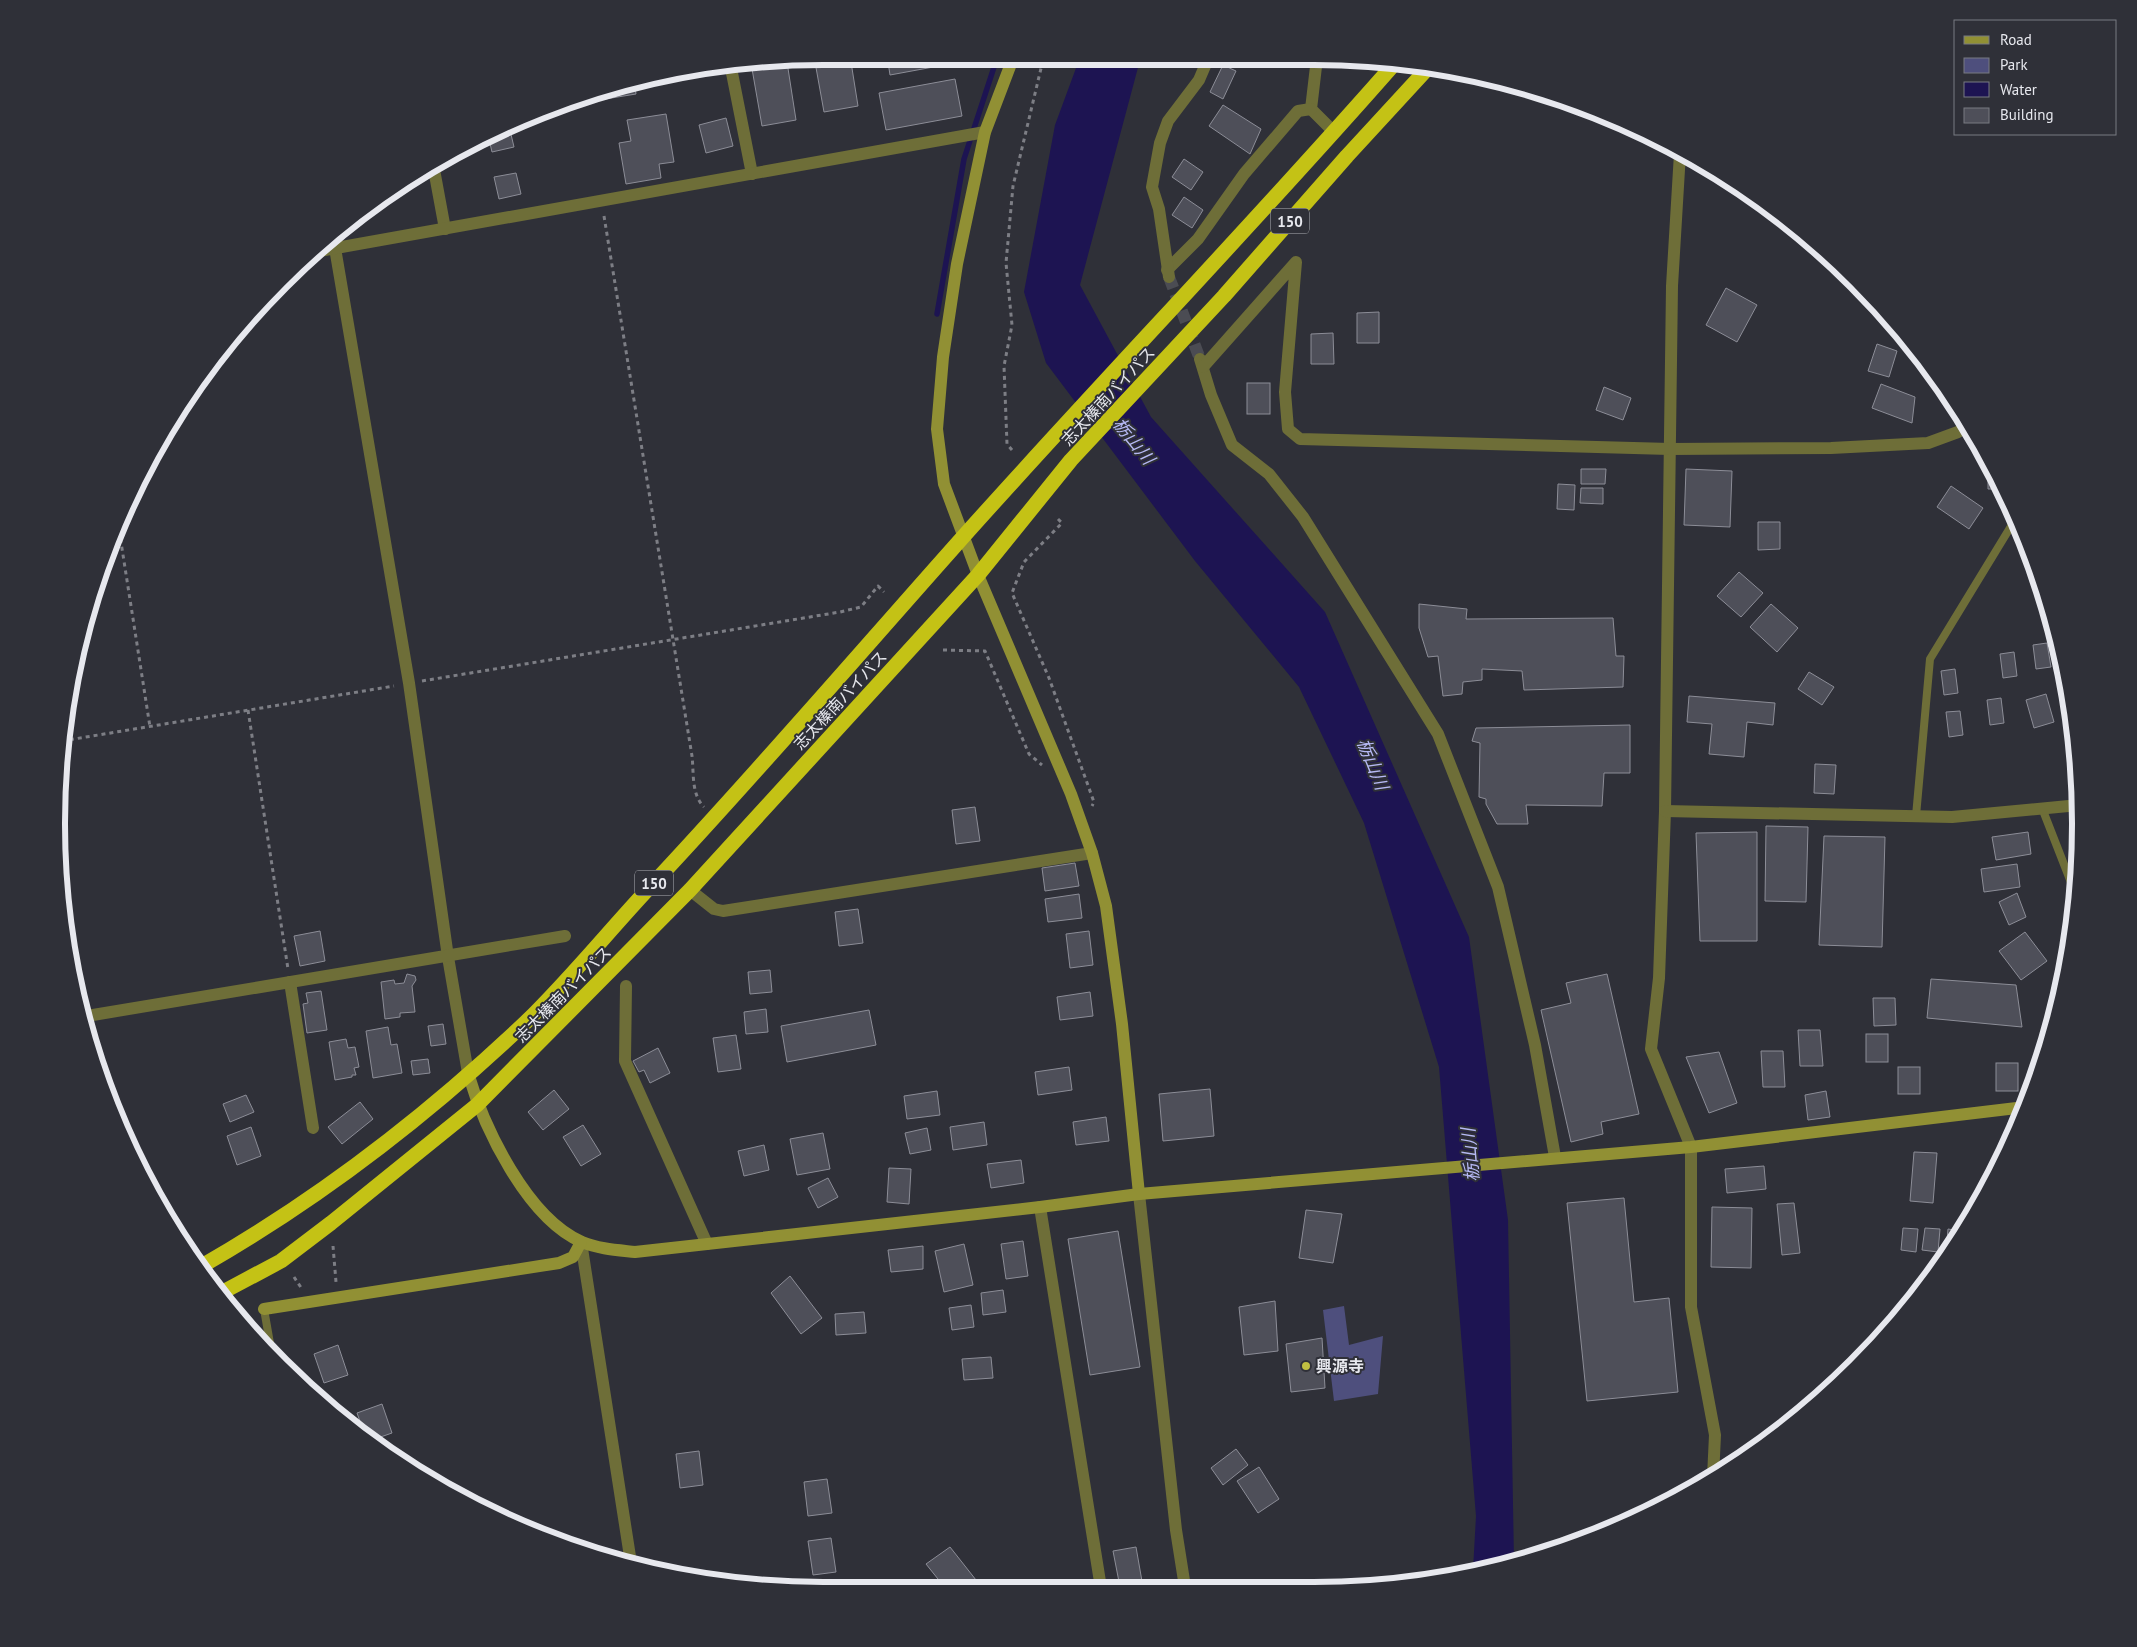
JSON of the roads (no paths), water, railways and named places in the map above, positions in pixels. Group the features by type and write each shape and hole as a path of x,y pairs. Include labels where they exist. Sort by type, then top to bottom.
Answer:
{"highway":[{"name":"志太榛南バイパス","path":"206,1263 277,1220 366,1160 440,1099 529,1019 715,818 964,536 1390,69"},
{"name":"志太榛南バイパス","path":"226,1290 288,1255 477,1104 690,890 978,574 1071,460 1424,73"}],"street":[{"path":"1010,65 975,134 943,357 937,429 944,484 978,574 1063,774 1092,852 1106,906 1122,1024 1176,1530 1184,1582"},
{"path":"1205,65 1199,80 1168,121 1160,143 1152,187 1159,209 1168,273 1198,239 1244,174 1298,112 1311,109"},
{"path":"1311,109 1316,65"},
{"path":"731,70 752,174"},
{"path":"1311,109 1334,132"},
{"path":"327,249 975,134"},
{"path":"1680,160 1672,286 1665,811 1659,978 1651,1049 1692,1147 1691,1307 1715,1435 1713,1467"},
{"path":"435,173 445,229"},
{"path":"335,248 409,683 448,957 468,1073 477,1104 525,1193 544,1216 582,1242 604,1249 634,1252 1040,1207 1139,1194 1692,1147 2016,1109"},
{"path":"1549,1158 1535,1045 1498,888 1438,734 1303,517 1269,474 1232,445 1211,395 1201,363 1296,262 1285,392 1288,429 1300,439 1670,449 1831,448 1928,443 1961,430"},
{"path":"1665,811 1952,817 2071,806"},
{"path":"690,890 714,909 723,911 1092,852"},
{"path":"90,1015 565,936"},
{"path":"290,982 313,1128"},
{"path":"626,986 625,1061 707,1244"},
{"path":"1040,1207 1100,1582"},
{"path":"264,1309 559,1263 573,1257 582,1242"},
{"path":"582,1242 631,1557"}],"lane":[{"path":"1916,816 1930,659 2011,526"},
{"path":"2042,808 2070,879"},
{"path":"264,1309 270,1342"}],"water":[{"name":"栃山川","path":"1077,65 1139,65 1080,285 1151,417 1325,612 1469,937 1508,1220 1514,1555 1473,1564 1476,1516 1439,1067 1364,823 1299,687 1195,561 1046,363 1024,292 1055,125"}],"waterway":[{"path":"937,314 964,159 995,65"}],"tunnel":[{"path":"1169,277 1200,359"}],"place":[{"name":"興源寺","path":"1306,1366"}]}
